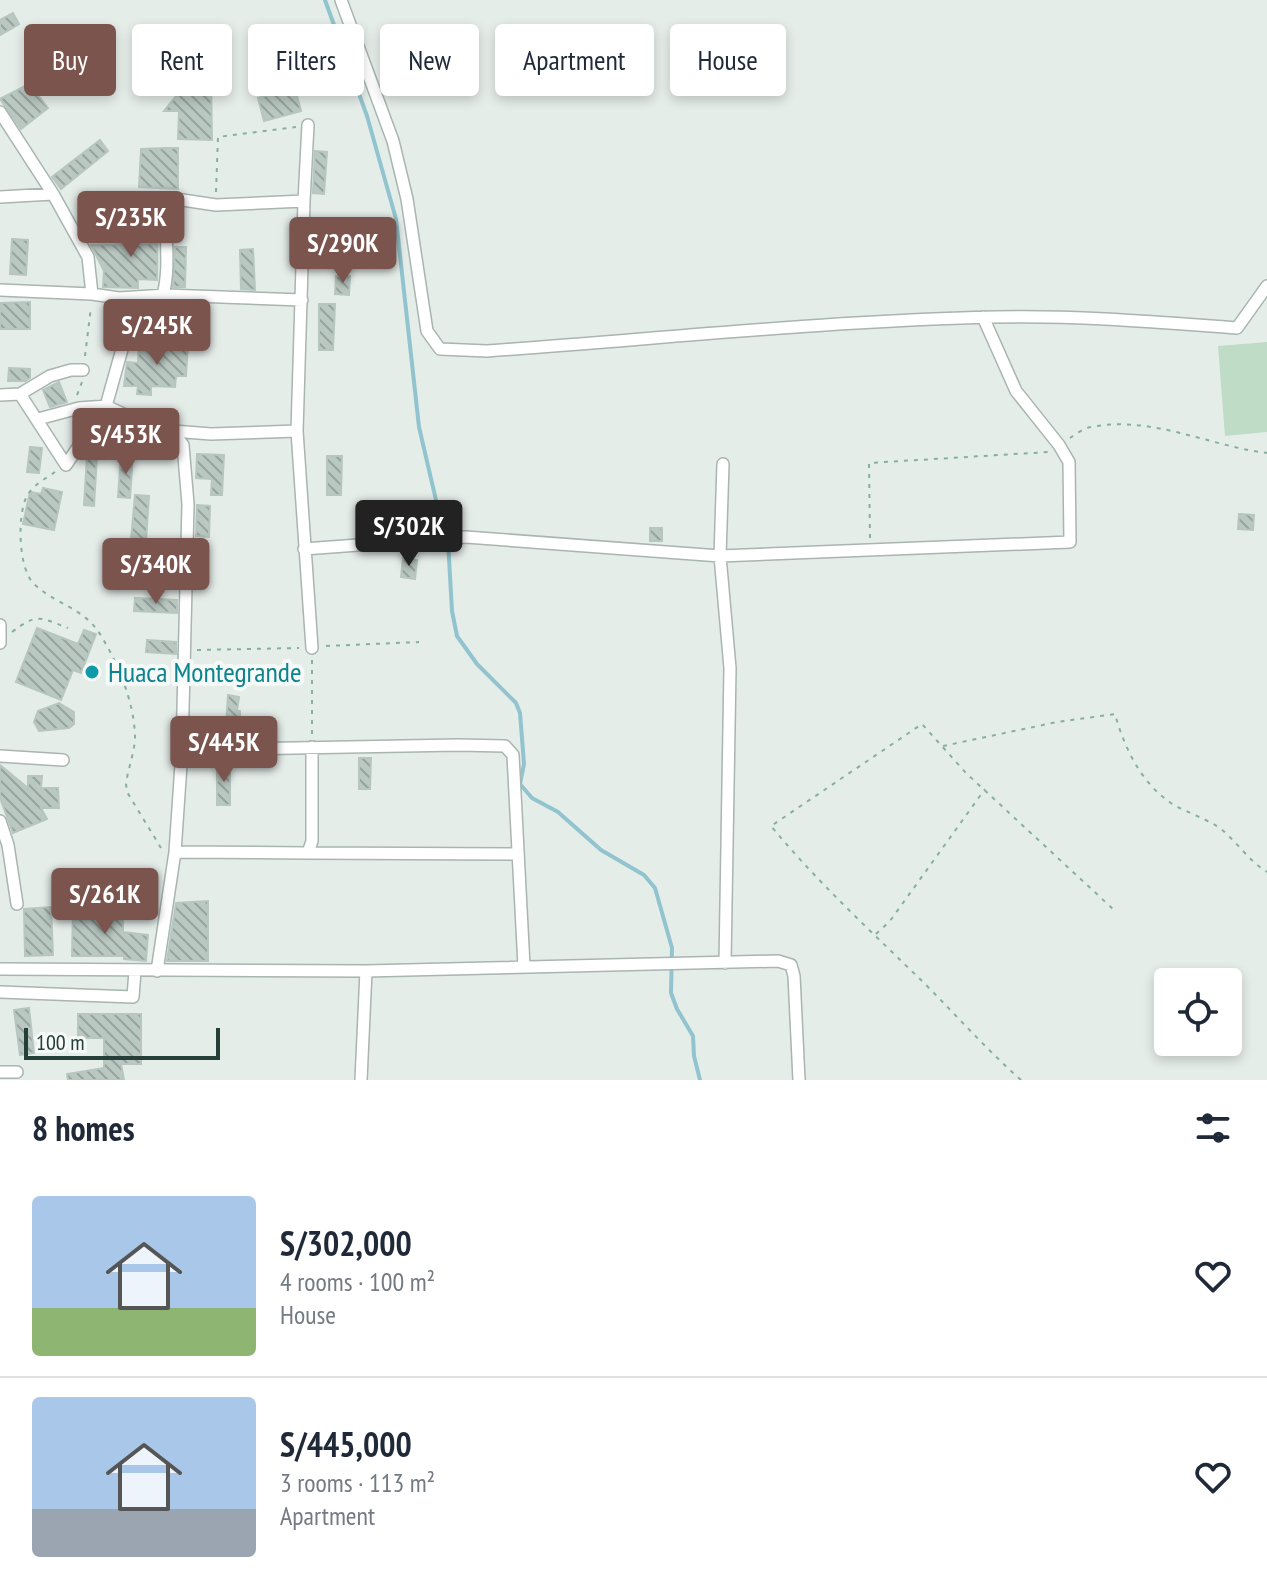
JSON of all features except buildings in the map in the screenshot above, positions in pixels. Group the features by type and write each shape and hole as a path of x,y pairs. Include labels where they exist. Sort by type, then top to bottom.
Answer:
{"street":[{"path":"341,0 393,141 407,199 427,331 440,349 487,351 854,321 983,317 1110,318 1237,328 1267,286"},
{"path":"0,112 53,194 88,257 92,294"},
{"path":"308,125 297,431 312,648"},
{"path":"0,197 53,194"},
{"path":"126,201 169,198 216,205 304,201"},
{"path":"20,394 66,465 106,406 124,342 143,331 166,295 166,209 169,198"},
{"path":"0,290 119,298 166,295 302,300"},
{"path":"119,298 117,337 124,342"},
{"path":"304,549 457,538 720,556 1070,542 1069,462 1016,391 983,317"},
{"path":"0,395 20,394 50,376 83,370"},
{"path":"38,419 73,409 106,406 140,425 168,430 211,434 297,431"},
{"path":"157,971 175,852 182,750 188,488 183,445 177,435 168,430"},
{"path":"723,464 720,556 730,668 725,963"},
{"path":"0,625 0,641"},
{"path":"182,750 505,746 513,755 524,966"},
{"path":"308,853 312,841 312,747"},
{"path":"0,756 63,760"},
{"path":"0,821 8,845 17,904"},
{"path":"175,852 518,854"},
{"path":"0,969 366,971 778,961 791,965 799,1080"},
{"path":"0,992 133,997 135,971"},
{"path":"361,1080 366,971"},
{"path":"0,1072 17,1072"}],"path":[{"path":"216,205 218,137 308,125"},
{"path":"73,409 82,383 92,294"},
{"path":"870,551 869,463 1047,453 1089,427 1145,425 1194,439 1267,453"},
{"path":"66,465 36,484 25,499 20,522 25,569 33,584 90,621 100,633 131,708 135,738 127,792 162,851"},
{"path":"0,641 29,619 41,619 68,628"},
{"path":"184,651 419,642"},
{"path":"312,648 312,747"},
{"path":"943,746 1057,722 1115,714 1123,743 1145,778 1160,794 1222,830 1267,872"},
{"path":"1021,1080 991,1054 928,987 836,898 771,826 922,724 957,764 1113,909"},
{"path":"875,935 890,921 985,789"}],"green space":[{"path":"1267,342 1267,432 1225,436 1218,346"}],"waterway":[{"path":"325,0 367,116 396,219 419,427 448,541 452,611 457,636 477,664 516,703 520,713 524,764 520,784 532,798 558,812 601,850 644,875 655,888 672,948 671,993 693,1036 700,1080"}],"place":[{"name":"Huaca Montegrande","path":"92,672"}]}
